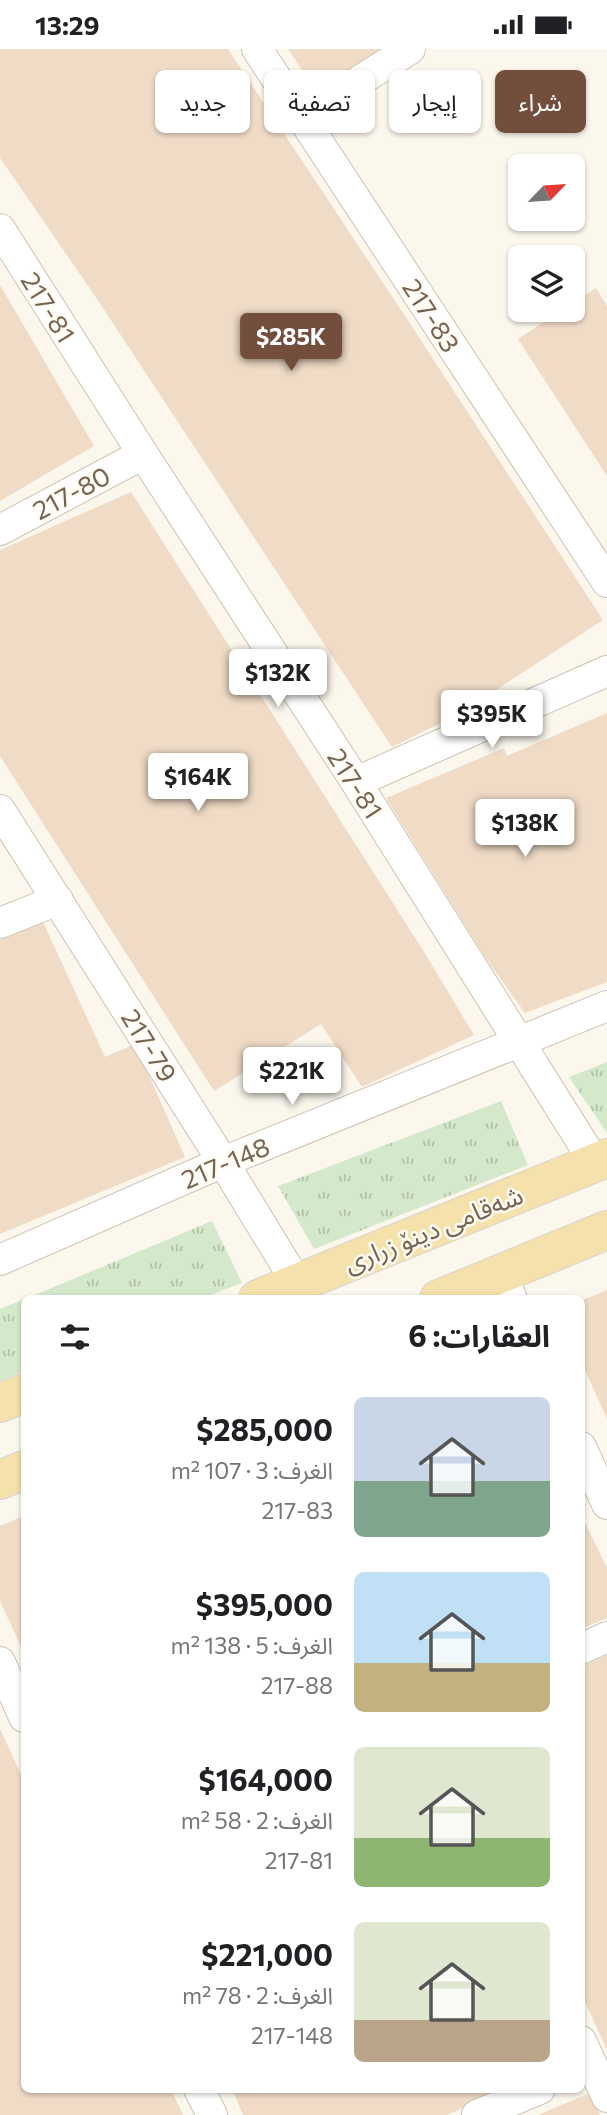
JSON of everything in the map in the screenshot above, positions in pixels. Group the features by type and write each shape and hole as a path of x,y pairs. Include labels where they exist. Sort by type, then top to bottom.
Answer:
{"main road":[{"name":"شەقامی دینۆ زراری","path":"268,1295 601,1161"},
{"path":"460,1295 506,1286 607,1230"},
{"path":"0,1403 21,1394"},
{"path":"0,1480 21,1470"}],"street":[{"name":"217-83","path":"257,49 271,70"},
{"path":"375,71 410,49"},
{"name":"217-83","path":"312,133 607,582"},
{"name":"217-81","path":"0,229 520,1042 601,1161"},
{"name":"217-80","path":"0,530 143,454"},
{"path":"356,782 607,671"},
{"name":"217-79","path":"0,810 297,1283"},
{"path":"0,923 58,900"},
{"name":"217-148","path":"0,1259 223,1162 607,1006"},
{"path":"585,1456 607,1504"},
{"path":"585,1647 607,1637"},
{"path":"0,1662 21,1710"},
{"path":"587,2070 607,2097"},
{"path":"201,2093 212,2115"},
{"path":"477,2115 530,2093"}],"green space":[{"path":"607,1062 607,1133 569,1077"},
{"path":"501,1101 528,1165 314,1249 278,1186"},
{"path":"212,1221 242,1283 211,1295 35,1295"},
{"path":"21,1300 21,1372 0,1381 0,1309"}],"building":[{"path":"0,49 228,49 242,70 155,70 155,133 250,133 250,82 264,103 264,133 284,133 603,620 459,714 392,747 95,296 0,158"},
{"path":"288,49 387,49 355,70 302,70"},
{"path":"0,285 94,446 0,501"},
{"path":"596,288 607,306 607,476 518,339 544,322 585,322 585,295"},
{"path":"131,492 426,955 474,1035 362,1087 321,1024 214,1091 0,756 0,550"},
{"path":"607,713 607,982 525,1013 485,957 386,798 504,748 507,756"},
{"path":"43,922 105,1057 135,1044 185,1157 0,1234 0,940"},
{"path":"607,1290 607,1419 585,1370 585,1299"},
{"path":"21,1517 21,1646 0,1601 0,1526"},
{"path":"585,1522 607,1568 607,1618 585,1627"},
{"path":"607,1655 607,2050 585,2002 585,1665"},
{"path":"0,1729 21,1774 21,2093 173,2093 183,2115 0,2115"},
{"path":"234,2093 497,2093 447,2115 243,2115"},
{"path":"590,2093 600,2115 538,2115"}]}
